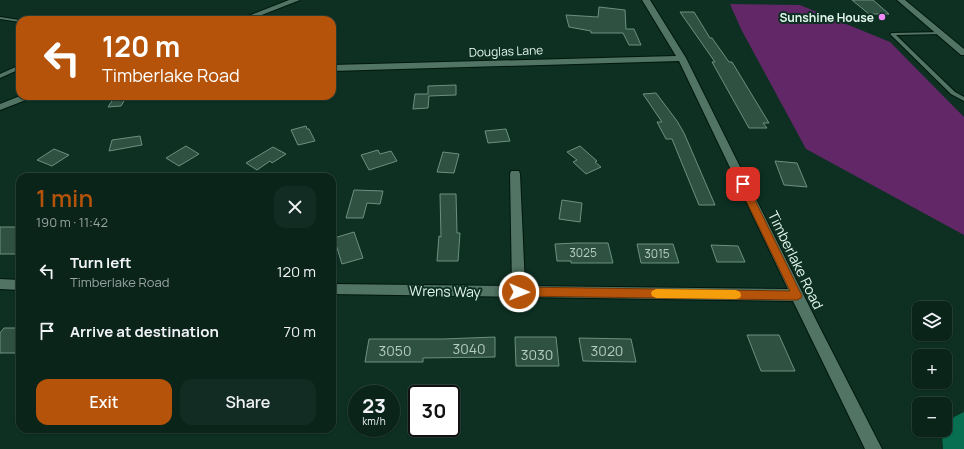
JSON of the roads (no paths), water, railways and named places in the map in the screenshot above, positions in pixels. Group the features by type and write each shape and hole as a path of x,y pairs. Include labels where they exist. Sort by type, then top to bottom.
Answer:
{"street":[{"path":"253,16 296,0"},
{"name":"Timberlake Road","path":"644,0 682,58 797,296 874,449"},
{"path":"901,0 964,53"},
{"path":"949,40 964,40"},
{"name":"Douglas Lane","path":"336,68 682,58"},
{"path":"0,107 18,100"},
{"path":"515,174 519,292"},
{"path":"0,284 16,285"},
{"name":"Wrens Way","path":"336,289 797,296"}],"lane":[{"path":"0,18 16,21"},
{"path":"0,25 10,20"},
{"path":"941,33 892,34 954,93 964,99"},
{"path":"0,76 16,68"}],"place":[{"name":"Sunshine House","path":"882,17"}]}
